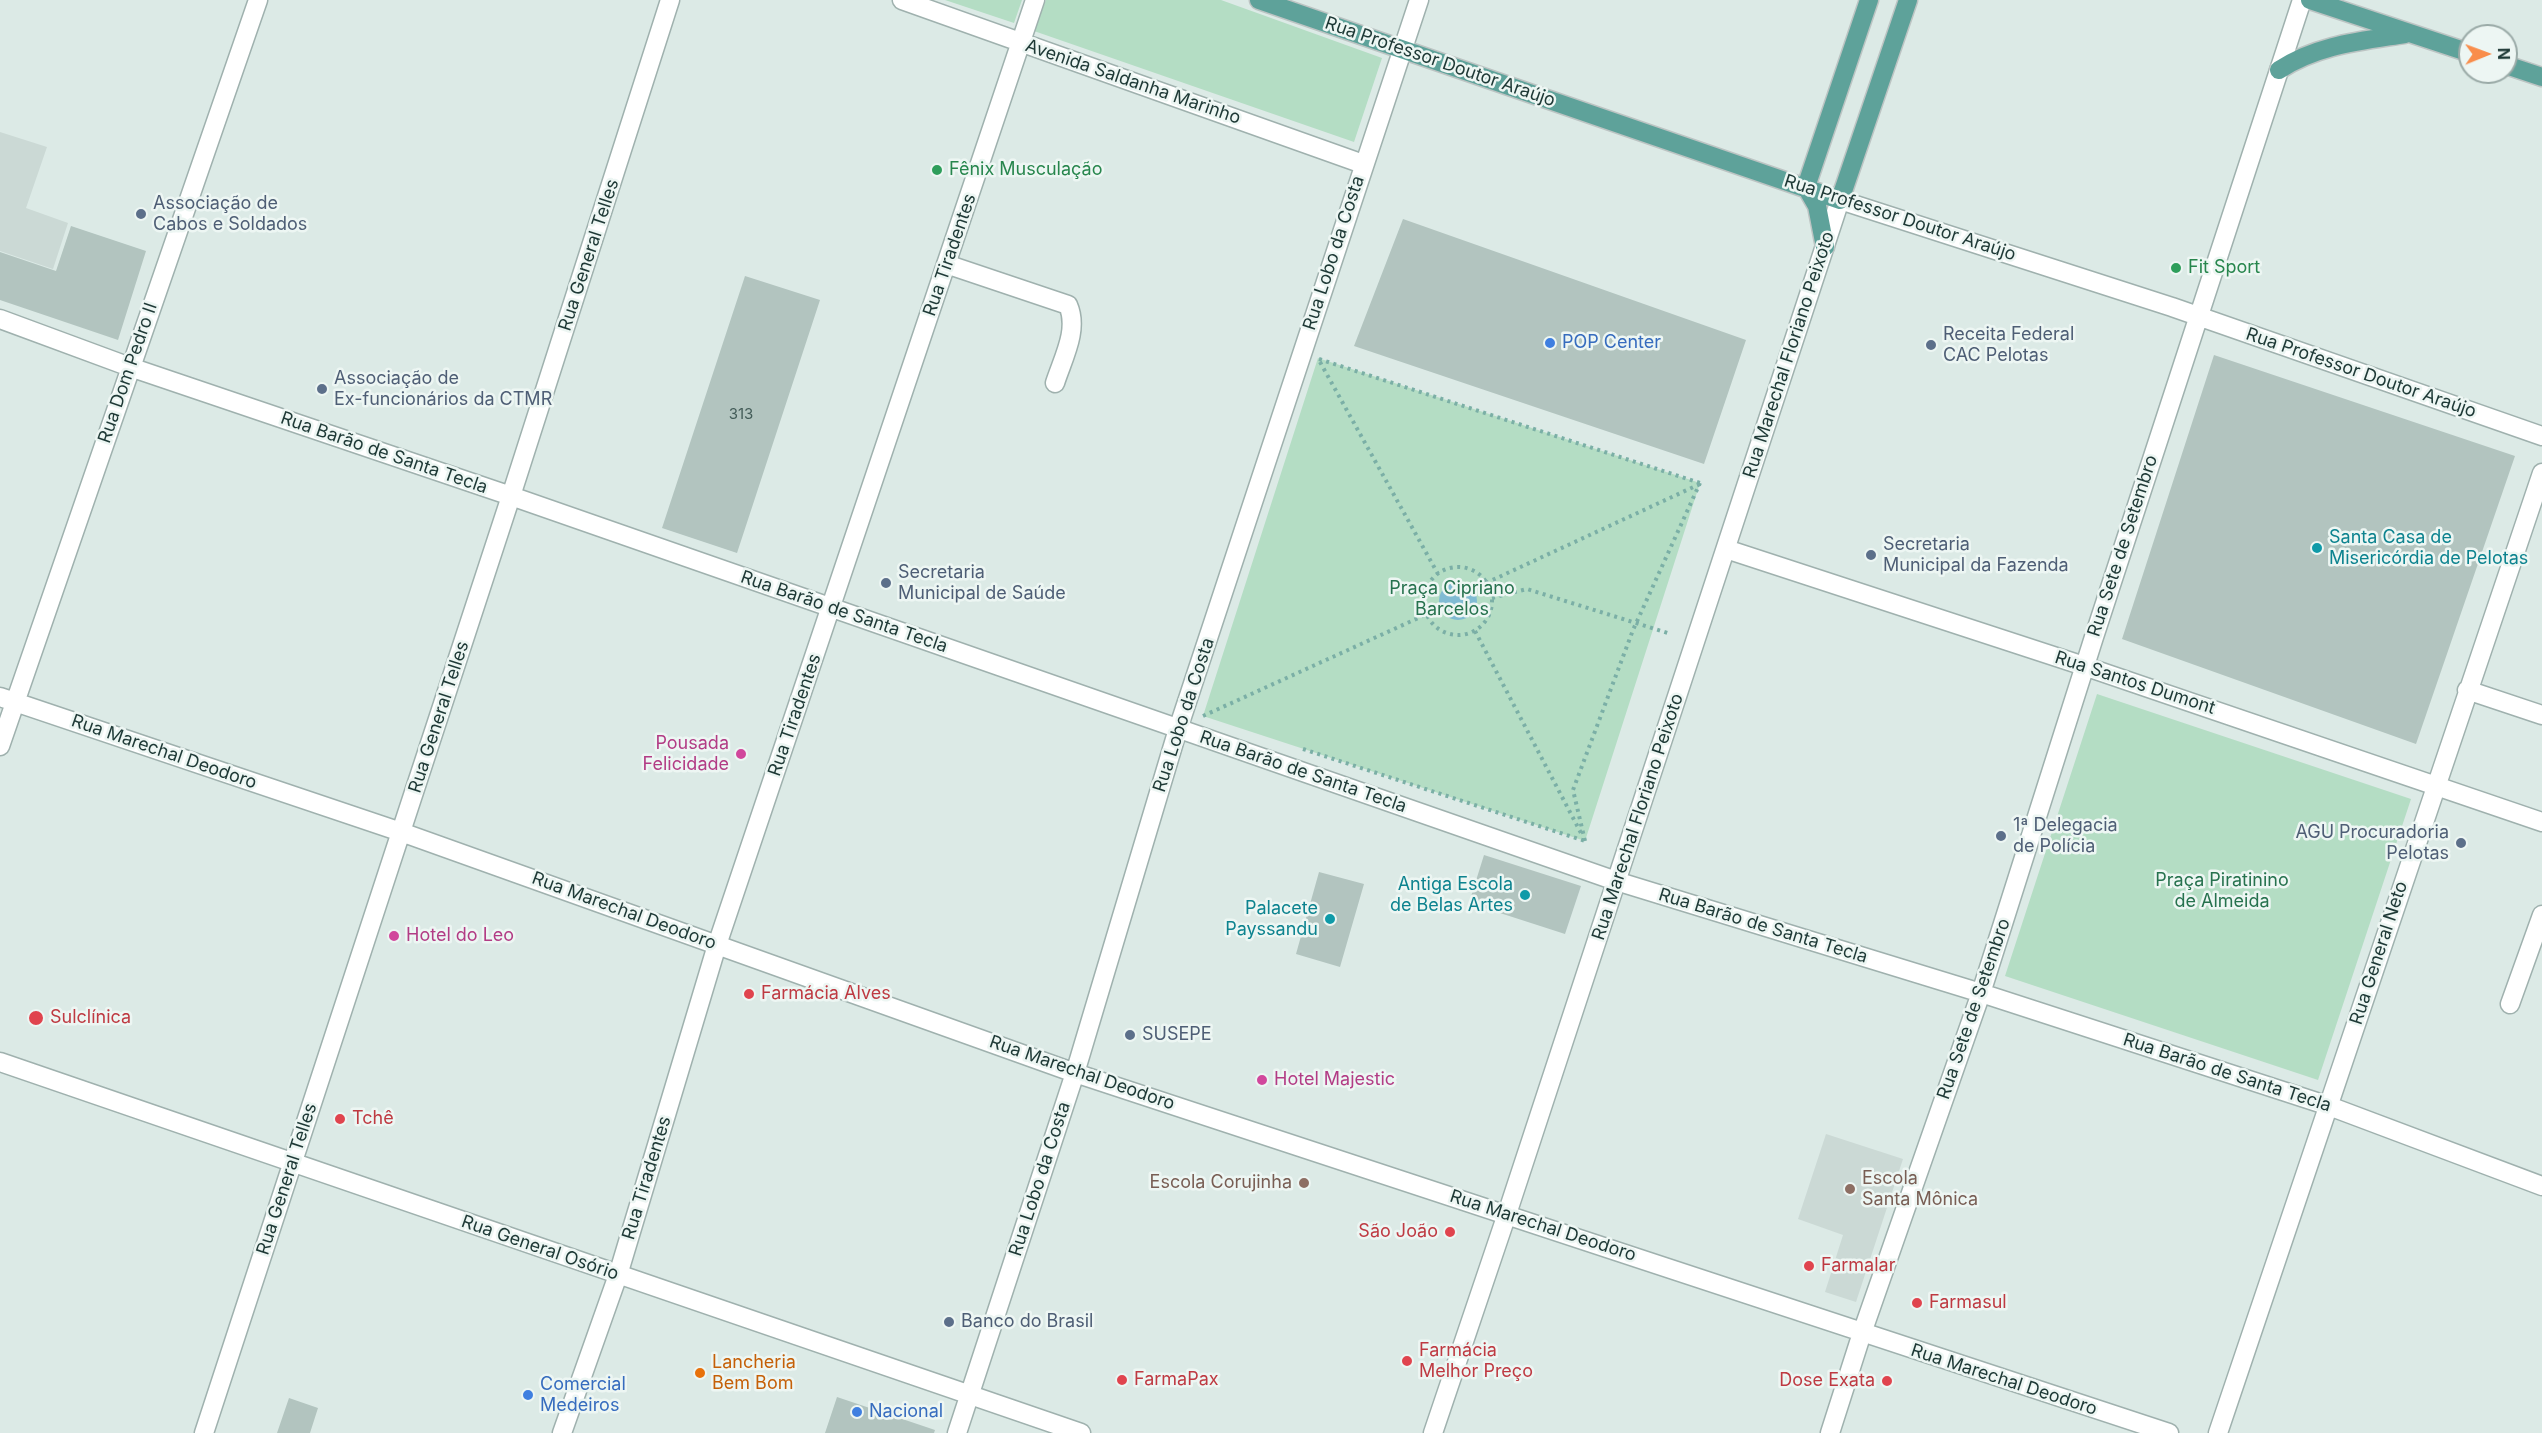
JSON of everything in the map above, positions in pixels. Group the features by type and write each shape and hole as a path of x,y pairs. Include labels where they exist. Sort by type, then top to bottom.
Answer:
{"main road":[{"name":"Rua Professor Doutor Araújo","path":"1259,0 1840,200"},
{"path":"1824,247 1817,206 1806,188 1869,0"},
{"path":"1840,200 1908,0"},
{"path":"2310,0 2458,49"},
{"path":"2279,70 2298,58 2318,51 2351,42 2410,33"},
{"path":"2518,69 2542,77"}],"street":[{"name":"Rua Dom Pedro II","path":"0,746 8,699 130,367 258,0"},
{"name":"Rua General Telles","path":"204,1433 511,496 670,0"},
{"name":"Avenida Saldanha Marinho","path":"902,0 1363,164"},
{"name":"Rua Tiradentes","path":"562,1433 618,1275 717,945 1035,0"},
{"name":"Rua Lobo da Costa","path":"957,1433 1075,1073 1178,729 1419,0"},
{"name":"Rua Sete de Setembro","path":"1830,1433 1862,1333 1981,993 2197,316 2302,0"},
{"name":"Rua Marechal Floriano Peixoto","path":"1433,1433 1840,200"},
{"name":"Rua Professor Doutor Araújo","path":"1840,200 2197,316 2542,436"},
{"path":"946,264 1068,305 1072,314 1072,333 1055,383"},
{"name":"Rua Barão de Santa Tecla","path":"0,319 130,367 511,496 1616,881 1981,993 2329,1106 2542,1186"},
{"name":"Rua General Neto","path":"2218,1433 2435,784 2542,473"},
{"name":"Rua Santos Dumont","path":"1726,549 2084,666 2542,822"},
{"path":"2467,690 2542,715"},
{"name":"Rua Marechal Deodoro","path":"8,699 401,832 1075,1073 2169,1433"},
{"path":"2510,1004 2542,915"},
{"name":"Rua General Osório","path":"0,1062 1081,1433"}],"path":[{"path":"1314,370 1318,358"},
{"path":"1318,358 1700,483"},
{"path":"1318,358 1438,574"},
{"path":"1486,583 1700,483"},
{"path":"1585,841 1573,790 1636,624 1700,483"},
{"path":"1453,567 1464,567 1474,571 1486,583 1492,598 1491,609 1487,619 1475,631 1459,636 1448,634 1437,629 1427,614 1424,598 1426,587 1438,574 1453,567"},
{"path":"1492,598 1527,589 1671,634"},
{"path":"1203,716 1427,614"},
{"path":"1475,631 1585,841"},
{"path":"1203,716 1206,705"},
{"path":"1203,716 1214,720"},
{"path":"1293,746 1585,841"}],"shaded area":[{"path":"0,132 47,147 26,208 68,223 53,269 0,251"},
{"name":"Escola Santa Mônica","path":"1826,1134 1903,1159 1856,1302 1825,1292 1843,1235 1798,1219"}],"green space":[{"path":"945,0 1022,0 1014,23"},
{"path":"1046,0 1221,0 1382,58 1354,142 1034,31"},
{"name":"Praça Cipriano Barcelos","path":"1318,358 1700,483 1585,841 1203,716"},
{"name":"Praça Piratinino de Almeida","path":"2097,694 2411,799 2318,1080 2005,976"}],"water":[{"path":"1458,582 1472,587 1477,601 1472,615 1458,620 1444,615 1439,601 1444,587"}],"building":[{"name":"POP Center","path":"1403,219 1746,340 1704,464 1354,346"},
{"path":"71,226 146,251 118,340 0,300 0,252 56,271"},
{"path":"745,276 820,300 737,553 662,528"},
{"name":"Santa Casa de Misericórdia de Pelotas","path":"2214,355 2515,456 2416,744 2122,639"},
{"name":"Antiga Escola de Belas Artes","path":"1484,855 1581,886 1565,934 1469,903"},
{"name":"Palacete Payssandu","path":"1319,872 1364,884 1340,967 1296,954"},
{"name":"Nacional","path":"837,1397 935,1430 934,1433 825,1433"},
{"path":"289,1398 318,1408 310,1433 277,1433"}],"place":[{"name":"Fênix Musculação","path":"937,170"},
{"name":"Associação de Cabos e Soldados","path":"141,214"},
{"name":"Fit Sport","path":"2176,268"},
{"name":"POP Center","path":"1550,343"},
{"name":"Receita Federal CAC Pelotas","path":"1931,345"},
{"name":"Associação de Ex-funcionários da CTMR","path":"322,389"},
{"name":"Santa Casa de Misericórdia de Pelotas","path":"2317,548"},
{"name":"Secretaria Municipal da Fazenda","path":"1871,555"},
{"name":"Secretaria Municipal de Saúde","path":"886,583"},
{"name":"Pousada Felicidade","path":"741,754"},
{"name":"1ª Delegacia de Polícia","path":"2001,836"},
{"name":"AGU Procuradoria Pelotas","path":"2461,843"},
{"name":"Antiga Escola de Belas Artes","path":"1525,895"},
{"name":"Palacete Payssandu","path":"1330,919"},
{"name":"Hotel do Leo","path":"394,936"},
{"name":"Farmácia Alves","path":"749,994"},
{"name":"Sulclínica","path":"36,1018"},
{"name":"SUSEPE","path":"1130,1035"},
{"name":"Hotel Majestic","path":"1262,1080"},
{"name":"Tchê","path":"340,1119"},
{"name":"Escola Corujinha","path":"1304,1183"},
{"name":"Escola Santa Mônica","path":"1850,1189"},
{"name":"São João","path":"1450,1232"},
{"name":"Farmalar","path":"1809,1266"},
{"name":"Farmasul","path":"1917,1303"},
{"name":"Banco do Brasil","path":"949,1322"},
{"name":"Farmácia Melhor Preço","path":"1407,1361"},
{"name":"Lancheria Bem Bom","path":"700,1373"},
{"name":"FarmaPax","path":"1122,1380"},
{"name":"Dose Exata","path":"1887,1381"},
{"name":"Comercial Medeiros","path":"528,1395"},
{"name":"Nacional","path":"857,1412"}]}
